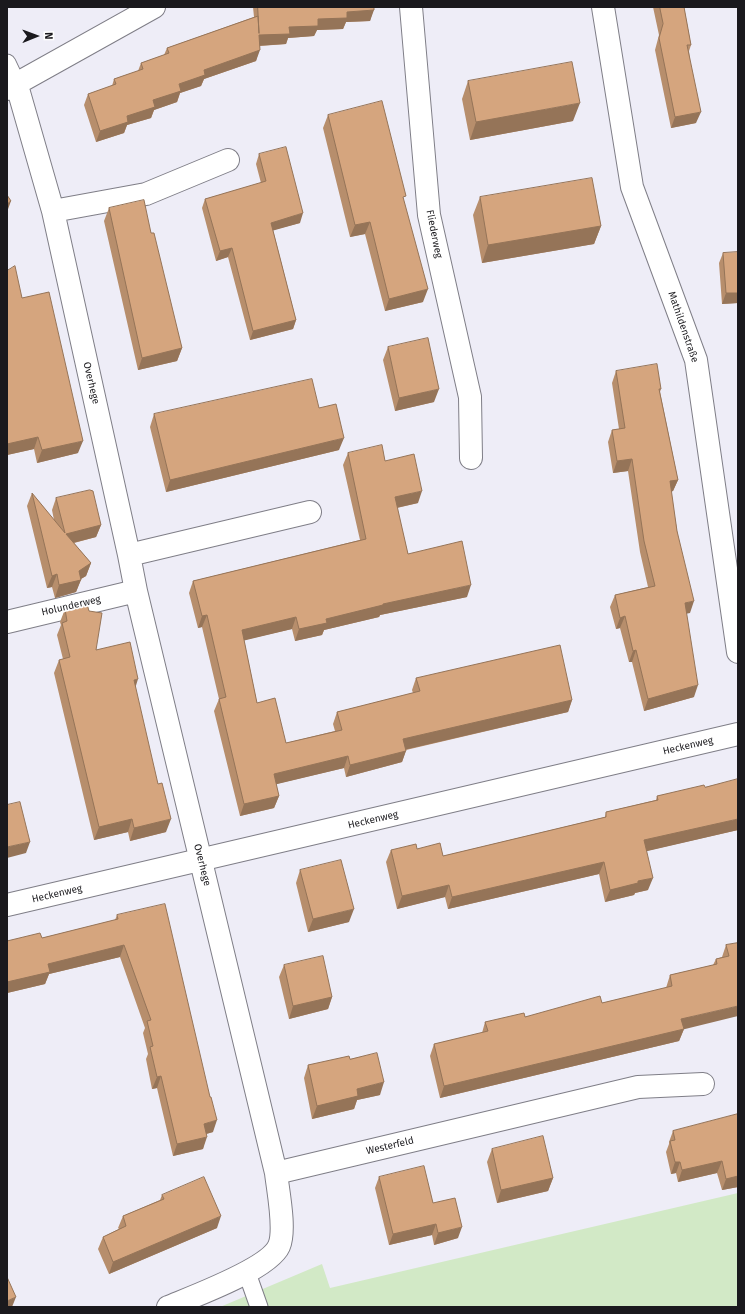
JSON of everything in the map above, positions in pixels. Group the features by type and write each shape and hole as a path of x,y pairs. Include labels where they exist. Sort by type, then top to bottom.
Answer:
{"street":[{"path":"12,85 154,7"},
{"name":"Fliederweg","path":"411,7 429,215 470,397 471,458"},
{"name":"Mathildenstraße","path":"603,7 632,187 696,360 738,652"},
{"name":"Overhege","path":"12,85 53,212 136,591 276,1174"},
{"path":"53,212 146,194 228,160"},
{"path":"129,555 310,512"},
{"name":"Holunderweg","path":"7,622 136,591"},
{"name":"Heckenweg","path":"7,905 201,861 738,734"},
{"name":"Westerfeld","path":"276,1174 638,1087 703,1084"},
{"path":"168,1307 260,1266 279,1247 282,1218 276,1174"}],"lane":[{"path":"7,63 12,85"},
{"path":"247,1272 259,1307"}],"green space":[{"path":"738,1193 738,1307 220,1307 322,1264 330,1288"}],"building":[{"path":"258,7 374,7 374,10 347,12 347,18 318,19 318,26 289,27 290,34 259,35 260,50 204,70 205,75 179,84 181,91 153,100 155,107 127,116 128,122 100,131 88,94 116,84 114,79 143,69 141,63 169,53 167,48 258,16 259,33"},
{"path":"660,7 684,7 691,45 687,45 701,112 675,117 659,38 663,24"},
{"path":"572,62 580,103 476,122 468,81"},
{"path":"382,101 406,196 403,197 428,289 389,299 370,222 355,225 328,115"},
{"path":"286,147 303,213 271,223 296,320 253,331 232,248 220,251 205,199 266,181 259,154"},
{"path":"592,178 601,226 488,245 480,197"},
{"path":"7,195 11,201 7,204"},
{"path":"144,200 151,233 154,233 182,348 142,358 109,208"},
{"path":"738,252 738,293 726,293 723,253"},
{"path":"15,266 22,298 49,292 83,441 42,450 38,437 7,444 7,271"},
{"path":"428,338 439,389 399,398 388,347"},
{"path":"657,364 661,389 659,389 678,480 670,481 677,531 694,601 685,603 698,685 648,699 636,650 633,651 625,616 620,618 615,595 655,586 644,541 632,459 617,461 612,430 625,428 616,371"},
{"path":"312,379 319,408 336,404 344,438 170,480 154,414"},
{"path":"382,445 385,461 414,454 422,491 395,497 408,554 462,541 471,585 383,604 326,619 327,623 299,629 296,617 242,630 257,703 275,698 286,743 342,730 337,712 420,691 416,678 560,645 572,700 403,739 406,751 350,765 348,756 274,774 279,796 244,804 219,699 226,697 207,615 202,616 193,581 366,539 348,453"},
{"path":"90,490 93,491 101,525 66,534 91,563 79,571 81,580 59,585 57,574 52,576 32,493 65,533 56,498"},
{"path":"87,604 89,611 102,613 96,650 130,642 138,679 134,680 158,784 162,783 171,819 134,828 132,819 99,827 59,660 70,657 62,623 67,621 65,609"},
{"path":"738,779 738,819 644,840 653,878 610,890 604,862 452,897 449,885 402,896 391,850 416,844 417,849 440,843 443,856 606,817 606,812 658,800 657,796"},
{"path":"20,802 30,842 7,847 7,805"},
{"path":"341,860 354,909 313,919 300,870"},
{"path":"165,904 210,1097 217,1120 204,1124 207,1137 177,1144 161,1076 157,1077 150,1047 153,1046 147,1021 151,1020 124,945 48,964 50,972 7,982 7,941 40,933 42,938 118,919 117,915"},
{"path":"738,943 738,1006 681,1019 684,1029 444,1086 434,1044 488,1031 485,1022 524,1013 525,1017 600,996 602,1003 672,986 670,975 717,964 716,959 729,956 726,945"},
{"path":"323,956 332,997 293,1006 284,965"},
{"path":"377,1053 384,1082 357,1089 358,1096 317,1106 308,1065 349,1056 350,1059"},
{"path":"738,1114 738,1176 726,1179 722,1161 682,1170 680,1162 675,1162 670,1141 675,1140 673,1131"},
{"path":"543,1136 553,1178 501,1190 492,1149"},
{"path":"424,1166 433,1203 455,1198 462,1227 438,1233 436,1224 393,1234 379,1177"},
{"path":"204,1177 221,1216 113,1262 103,1237 126,1226 123,1216 164,1199 162,1195"},
{"path":"7,1277 16,1297 7,1301"}]}
